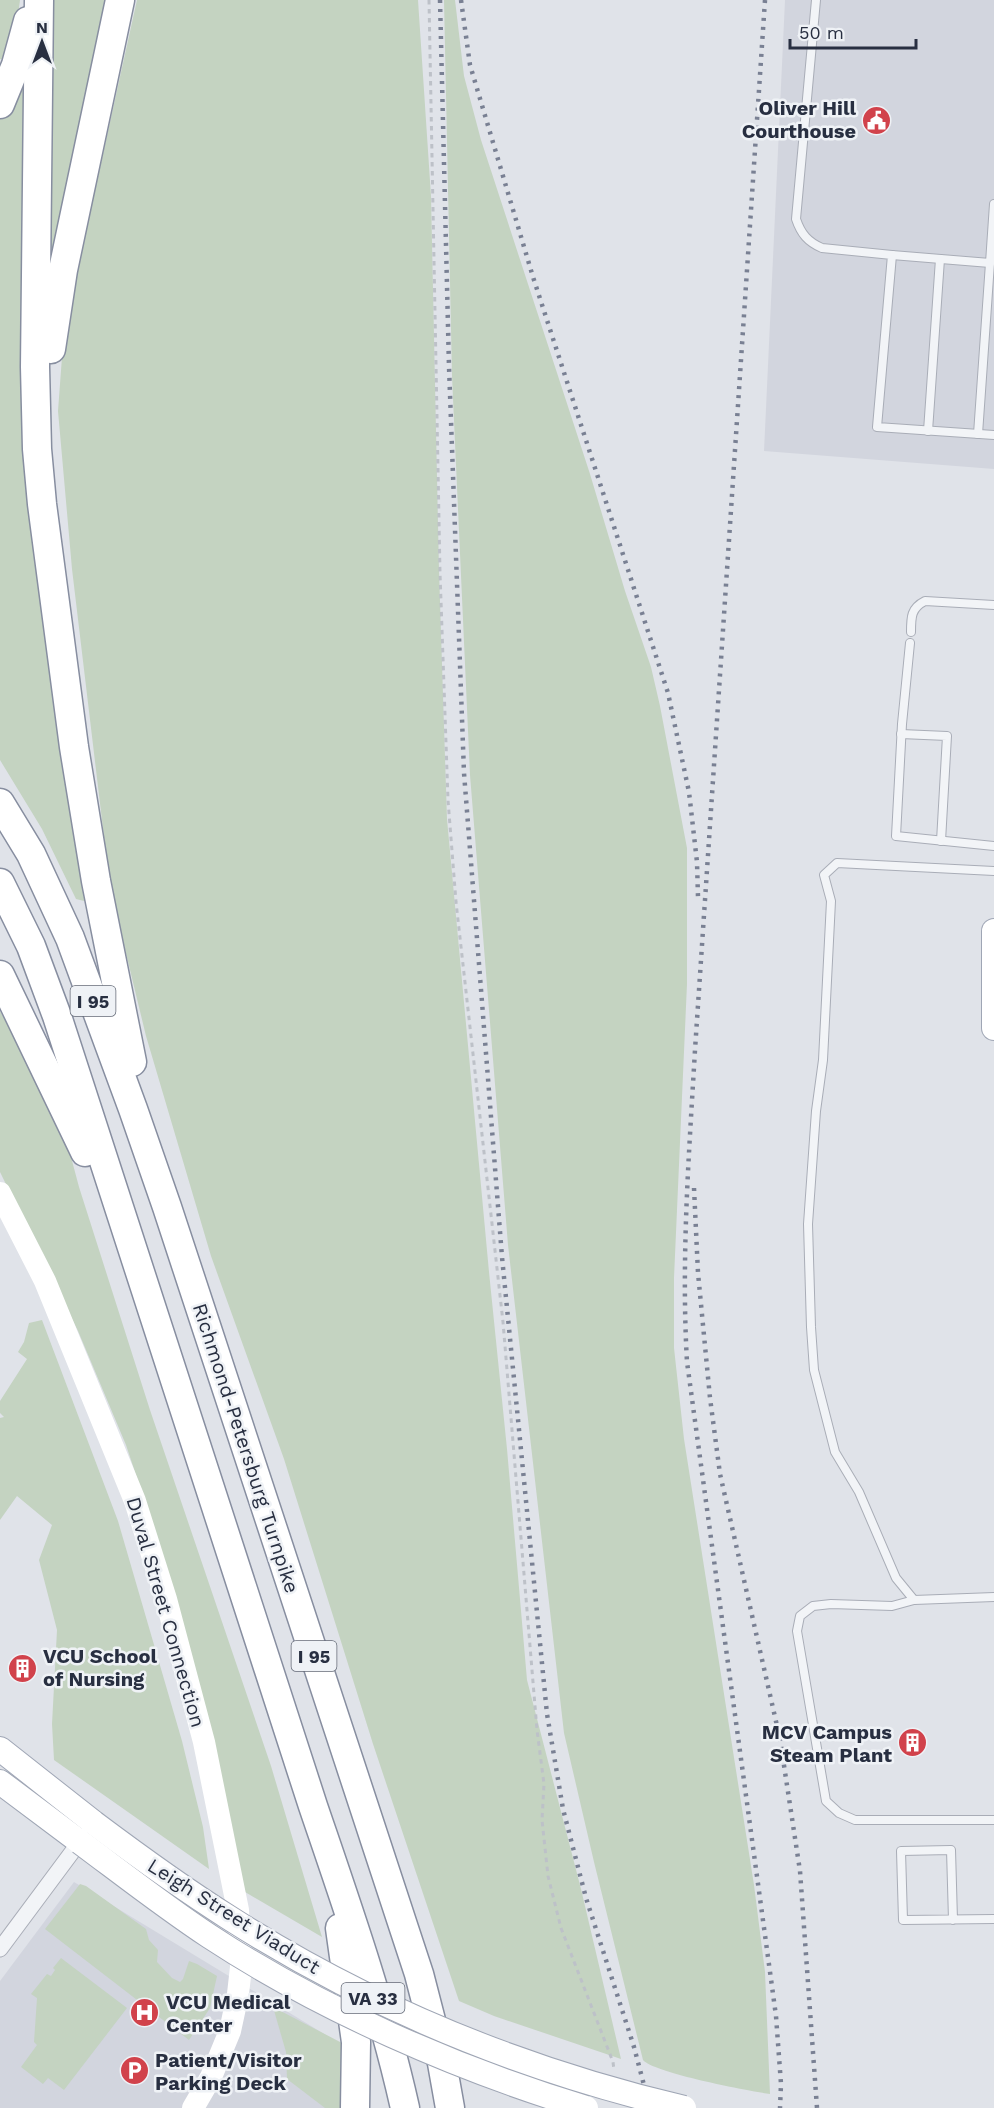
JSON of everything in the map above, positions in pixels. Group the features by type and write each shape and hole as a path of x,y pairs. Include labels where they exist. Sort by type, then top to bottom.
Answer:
{"highway":[{"path":"0,104 16,65 32,0"},
{"path":"39,0 34,367 42,504 74,747 96,881 123,1024 167,1207"},
{"path":"42,504 55,311 120,0"},
{"name":"Richmond-Petersburg Turnpike","path":"0,803 30,854 70,938 167,1207 419,1974 442,2063 450,2108"},
{"name":"I 95","path":"0,883 30,946 57,1016 374,1988 405,2108"},
{"path":"0,975 127,1234"},
{"path":"313,1806 341,1935 351,2001 356,2042 355,2108"}],"main road":[{"path":"994,931 994,1028"},
{"name":"VA 33","path":"0,1749 87,1832"},
{"name":"VA 33","path":"0,1782 87,1832"},
{"name":"Leigh Street Viaduct","path":"87,1832 210,1936 340,2010 459,2063 512,2084 586,2108"},
{"name":"Leigh Street Viaduct","path":"87,1832 332,1977 385,2004 491,2049 539,2066 605,2087 684,2108"}],"street":[{"name":"Duval Street Connection","path":"0,1193 45,1281 135,1501 166,1599 204,1742 234,1884 241,1939 238,1994 222,2053 193,2108"},
{"path":"0,1949 87,1832"}],"lane":[{"path":"816,0 796,219 799,229 813,244 822,248 990,262"},
{"path":"978,434 994,204"},
{"path":"892,255 877,427 994,435"},
{"path":"928,431 940,259"},
{"path":"911,632 911,617 916,605 925,601 994,605"},
{"path":"910,643 901,734 896,836 994,846"},
{"path":"901,734 948,736 941,841"},
{"path":"914,1600 896,1578 859,1492 835,1452 814,1370 808,1224 815,1122 823,1060 831,901 825,874 837,863 994,871"},
{"path":"994,1597 914,1600 892,1606 831,1604 813,1606 800,1616 797,1631 826,1801 839,1813 855,1820 994,1820"},
{"path":"953,1920 951,1850 901,1851 903,1920 953,1920 994,1919"}],"path":[{"path":"429,0 440,573 448,800 456,902 503,1322 537,1730 544,1784 542,1821 548,1876 561,1928 613,2062 614,2073"}],"shaded area":[{"path":"785,0 994,0 994,469 764,451"},
{"name":"VCU Medical Center","path":"74,1882 344,2046 344,2108 0,2108 0,1981"}],"green space":[{"path":"0,0 20,0 16,30 4,60 0,59"},
{"path":"48,0 111,0 50,290"},
{"path":"137,0 418,0 431,196 447,819 527,1680 581,1889 621,2059 494,2016 459,2001 373,1744 284,1459 211,1256 146,1036 110,887 72,569 58,411 64,330"},
{"path":"444,0 455,0 464,76 481,140 651,667 687,848 687,984 674,1278 674,1348 684,1439 754,1885 765,1972 770,2094 682,2076 643,2060 564,1733 508,1245 470,775 452,376"},
{"path":"26,54 29,272 87,898 84,901 76,899 42,829 0,760 0,116"},
{"path":"0,1011 42,1089 67,1142 79,1187 150,1410 271,1766 322,1937 245,1892 150,1517 126,1445 78,1331 0,1172"},
{"path":"42,1320 118,1521 182,1741 203,1827 209,1869 54,1760 52,1724 57,1630 39,1560 52,1525 17,1496 0,1520 0,1418 4,1417 0,1413 0,1401 27,1359 18,1352 24,1342 29,1323"},
{"path":"80,1884 146,1929 149,1940 158,1950 157,1962 172,1978 180,1982 183,1979 189,1961 217,1976 210,2008 189,2040 45,1929"},
{"path":"61,1958 127,2008 64,2090 48,2078 43,2084 21,2067 37,2045 34,2042 37,1998 31,1994 47,1974 51,1976 55,1970 53,1968"},
{"path":"273,2007 342,2043 343,2108 325,2108 287,2079 286,2052"}],"railway":[{"path":"440,0 449,367 464,773 502,1257 547,1714 563,1809 586,1898 634,2047 650,2108"},
{"path":"461,0 470,65 533,277 668,693 689,792 697,862 698,897"},
{"path":"765,0 695,1050 686,1206 685,1323 687,1362 776,2016 781,2084 780,2108"},
{"path":"694,1188 698,1273 720,1474 780,1739 800,1871 817,2108"}],"place":[{"name":"Oliver Hill Courthouse","path":"877,120"},
{"name":"VCU School of Nursing","path":"22,1668"},
{"name":"MCV Campus Steam Plant","path":"913,1743"},
{"name":"VCU Medical Center","path":"145,2013"},
{"name":"Patient/Visitor Parking Deck","path":"134,2071"}]}
